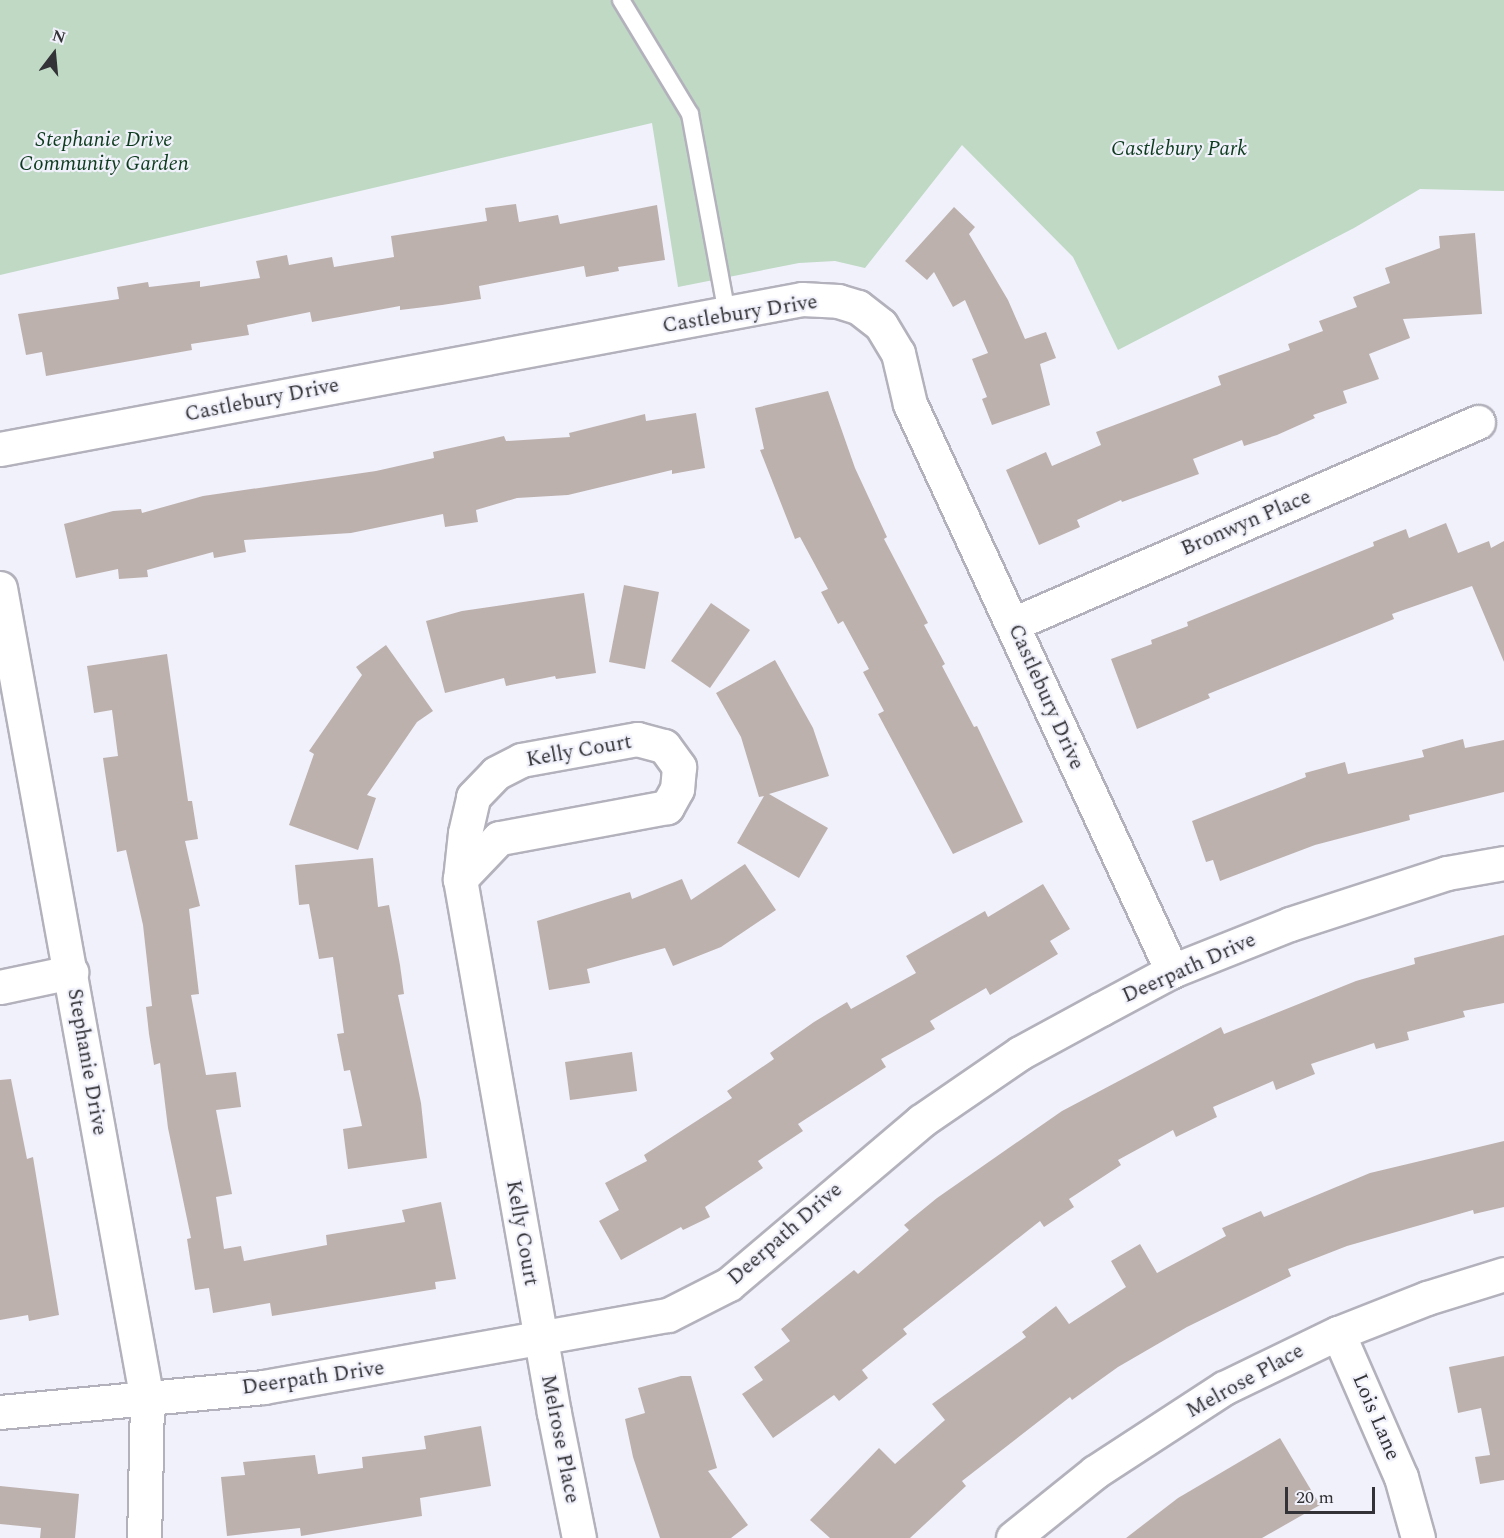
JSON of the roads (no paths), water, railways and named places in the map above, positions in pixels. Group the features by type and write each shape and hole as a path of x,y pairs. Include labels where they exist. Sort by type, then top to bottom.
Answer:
{"street":[{"name":"Castlebury Drive","path":"0,448 816,299 858,307 881,325 898,353 910,404 1172,971"},
{"name":"Bronwyn Place","path":"1013,624 1478,422"},
{"name":"Stephanie Drive","path":"0,588 147,1400 144,1538"},
{"name":"Kelly Court","path":"460,879 499,838 667,807 678,789 679,767 664,746 637,739 521,760 496,773 473,797 465,833 460,879 542,1339"},
{"name":"Deerpath Drive","path":"0,1412 147,1400 285,1384 542,1339 668,1314 696,1304 729,1284 921,1121 1020,1053 1172,971 1290,924 1447,873 1504,862"},
{"path":"0,987 71,972"},
{"name":"Melrose Place","path":"1012,1538 1095,1472 1224,1388 1338,1333 1427,1298 1504,1274"},
{"name":"Lois Lane","path":"1338,1333 1401,1477 1418,1538"},
{"name":"Melrose Place","path":"542,1339 579,1538"}],"lane":[{"path":"621,0 690,114 727,314"}],"park label":[{"name":"Castlebury Park","path":"1179,149"},
{"name":"Stephanie Drive Community Garden","path":"104,152"}]}
